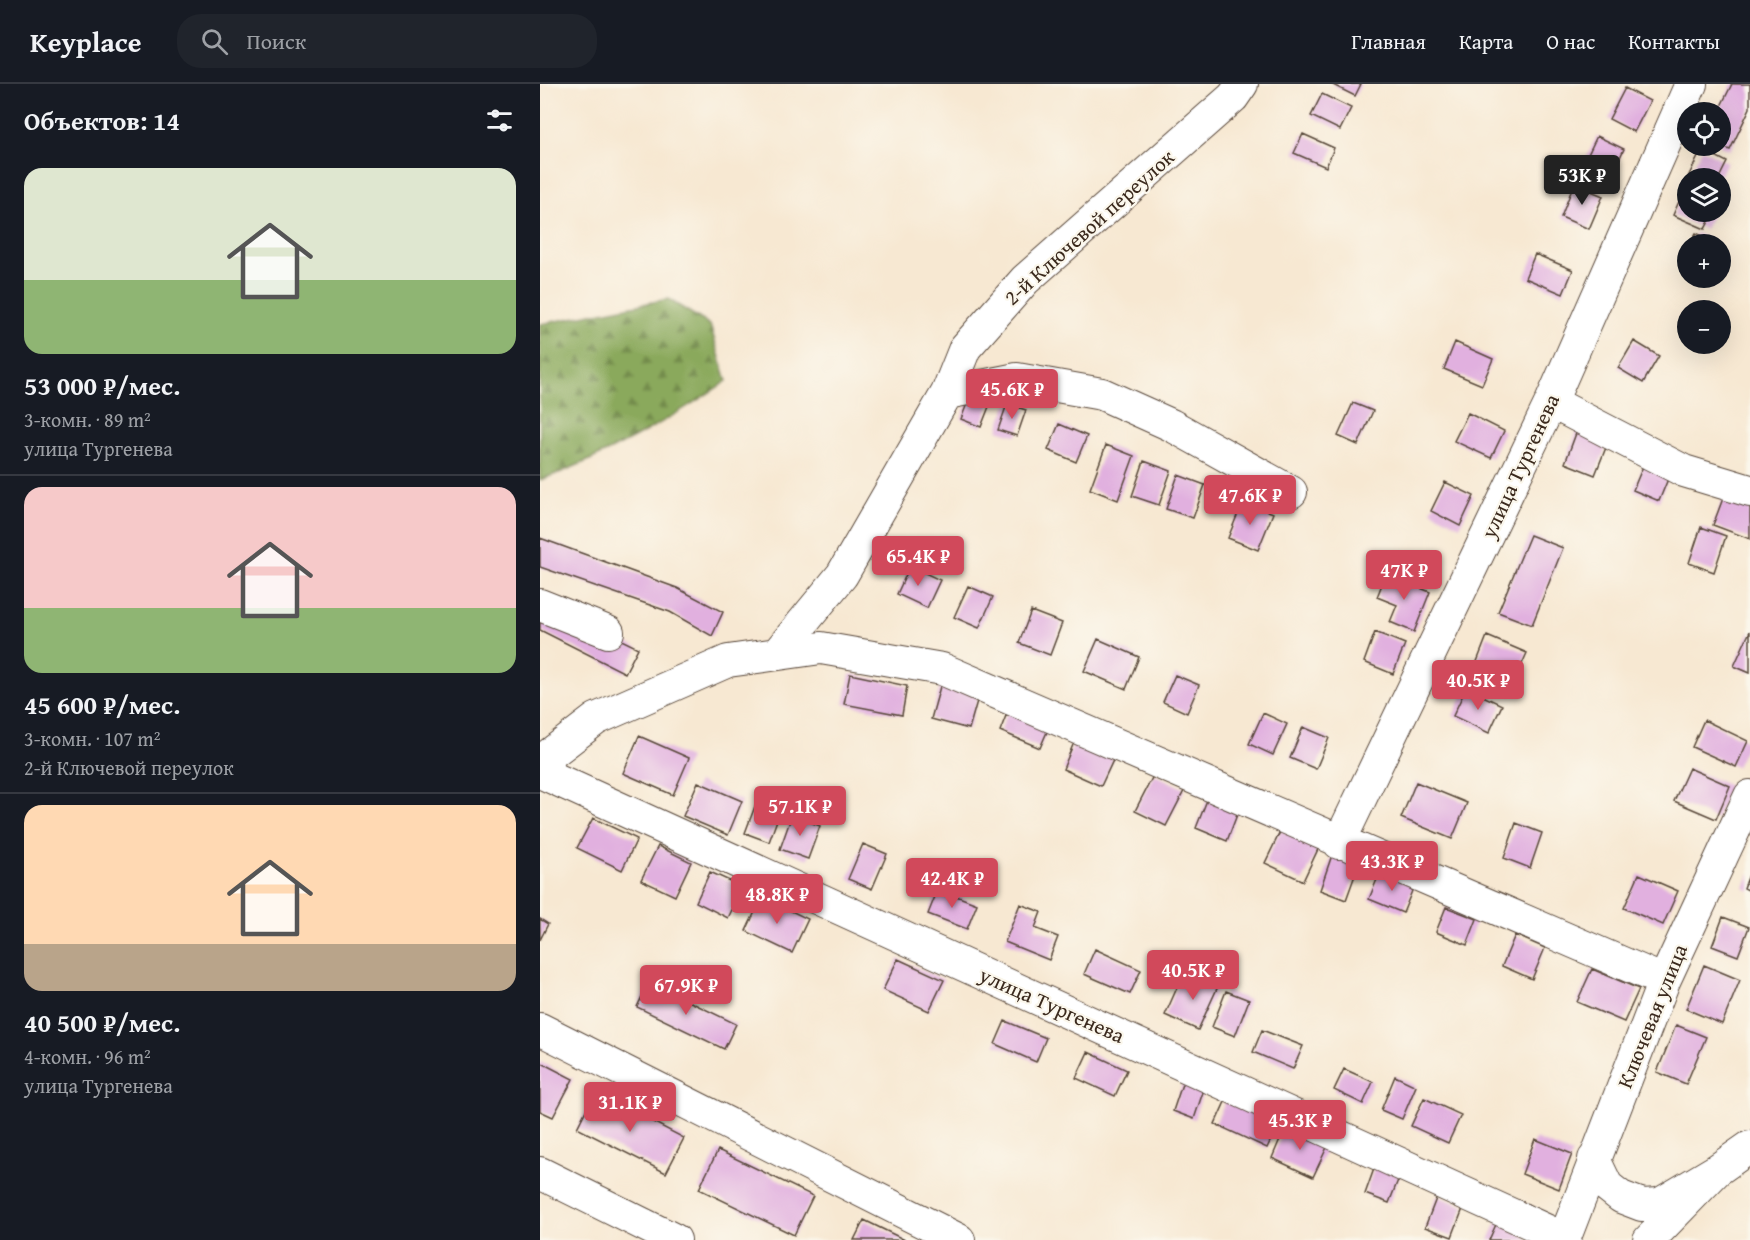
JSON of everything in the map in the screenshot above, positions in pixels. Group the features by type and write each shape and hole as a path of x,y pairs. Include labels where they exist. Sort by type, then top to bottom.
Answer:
{"street":[{"name":"2-й Ключевой переулок","path":"777,654 842,575 946,393 965,348 1025,280 1233,97 1242,84"},
{"name":"улица Тургенева","path":"1339,843 1551,402 1691,84"},
{"path":"946,393 1017,379 1102,394 1171,424 1291,492"},
{"path":"1551,402 1684,471 1750,491"},
{"path":"540,605 608,632"},
{"path":"540,762 596,719 728,661 820,648 942,669 1339,843 1664,981"},
{"name":"улица Тургенева","path":"540,772 1564,1239"},
{"name":"Ключевая улица","path":"1564,1239 1664,981 1750,796"},
{"path":"540,1029 958,1240"},
{"path":"1594,1159 1607,1186 1621,1197 1642,1205 1660,1204 1750,1147"},
{"path":"1649,1240 1717,1170"},
{"path":"540,1173 675,1240"}],"green space":[{"path":"668,299 710,325 727,381 682,410 613,449 540,480 540,324"}],"building":[{"path":"1331,84 1361,84 1355,96"},
{"path":"1732,84 1750,84 1750,108 1731,148 1731,102 1723,102"},
{"path":"1625,88 1650,101 1634,132 1609,119"},
{"path":"1322,94 1351,108 1340,130 1311,116"},
{"path":"1303,134 1334,148 1326,167 1294,153"},
{"path":"1597,136 1624,149 1609,180 1582,167"},
{"path":"1698,156 1715,156 1727,162 1724,168 1692,168"},
{"path":"1574,184 1603,196 1589,229 1561,217"},
{"path":"1689,222 1709,222 1705,229"},
{"path":"1535,254 1573,270 1563,294 1525,278"},
{"path":"1634,341 1659,356 1643,383 1618,368"},
{"path":"1455,342 1493,359 1482,385 1444,369"},
{"path":"972,391 992,399 981,427 961,419"},
{"path":"1353,403 1373,411 1358,445 1338,436"},
{"path":"1007,404 1026,410 1017,436 998,430"},
{"path":"1468,413 1504,431 1491,458 1454,441"},
{"path":"1059,424 1087,436 1076,462 1048,450"},
{"path":"1578,428 1609,440 1595,475 1565,463"},
{"path":"1106,445 1134,456 1118,500 1090,489"},
{"path":"1646,459 1672,469 1659,501 1633,490"},
{"path":"1144,461 1171,471 1159,505 1132,496"},
{"path":"1178,475 1205,485 1193,518 1166,509"},
{"path":"1445,482 1474,496 1460,526 1431,511"},
{"path":"1725,493 1750,503 1750,539 1713,525"},
{"path":"1243,501 1273,513 1258,550 1228,538"},
{"path":"1701,527 1726,536 1714,572 1689,563"},
{"path":"1530,535 1563,548 1532,625 1498,612"},
{"path":"540,538 677,588 723,612 712,636 670,612 540,567"},
{"path":"910,566 940,580 927,608 897,594"},
{"path":"1386,574 1430,592 1414,632 1390,622 1397,605 1377,597"},
{"path":"968,586 993,597 979,628 954,617"},
{"path":"540,600 638,648 625,673 540,630"},
{"path":"1031,611 1062,623 1050,655 1019,643"},
{"path":"1750,631 1750,673 1734,666"},
{"path":"1375,632 1405,644 1393,674 1364,662"},
{"path":"1487,636 1527,653 1518,673 1508,668 1499,689 1471,677"},
{"path":"1098,639 1139,657 1126,689 1084,671"},
{"path":"850,674 907,686 902,715 844,704"},
{"path":"1175,675 1199,685 1187,713 1163,702"},
{"path":"941,683 979,694 969,729 931,719"},
{"path":"1466,688 1502,705 1489,733 1453,716"},
{"path":"1009,708 1050,725 1040,748 1000,731"},
{"path":"1263,713 1287,724 1273,755 1249,744"},
{"path":"1704,720 1748,741 1736,767 1692,747"},
{"path":"1303,727 1329,738 1316,769 1290,758"},
{"path":"639,736 689,758 673,795 623,773"},
{"path":"1075,740 1114,758 1101,786 1063,769"},
{"path":"1689,768 1730,786 1716,819 1674,801"},
{"path":"1154,774 1185,789 1166,826 1135,811"},
{"path":"698,782 742,801 728,835 683,816"},
{"path":"1416,782 1467,803 1452,839 1401,818"},
{"path":"1207,800 1238,812 1227,841 1196,828"},
{"path":"757,801 781,809 769,842 745,833"},
{"path":"792,815 820,826 808,859 780,849"},
{"path":"593,818 637,839 622,870 577,848"},
{"path":"1516,823 1542,833 1530,868 1504,858"},
{"path":"1281,830 1319,847 1303,881 1265,863"},
{"path":"863,844 887,854 872,889 848,879"},
{"path":"658,846 691,862 675,896 641,880"},
{"path":"1332,855 1359,864 1346,900 1320,890"},
{"path":"710,872 743,887 728,918 696,902"},
{"path":"1380,872 1414,886 1403,913 1369,899"},
{"path":"1750,872 1750,891 1744,888"},
{"path":"1639,874 1678,891 1663,925 1624,908"},
{"path":"938,889 977,904 967,929 928,914"},
{"path":"762,897 808,919 792,953 746,931"},
{"path":"1020,904 1041,912 1035,928 1058,937 1049,960 1005,942"},
{"path":"1446,907 1477,919 1467,945 1436,932"},
{"path":"1723,917 1749,927 1738,956 1712,946"},
{"path":"540,919 548,924 540,940"},
{"path":"1515,935 1545,948 1532,979 1502,966"},
{"path":"1095,949 1141,970 1130,994 1084,974"},
{"path":"898,959 944,980 929,1011 883,990"},
{"path":"1704,965 1740,980 1722,1024 1686,1009"},
{"path":"1592,969 1639,989 1624,1022 1577,1002"},
{"path":"1197,971 1220,982 1198,1030 1165,1015 1180,981 1191,986"},
{"path":"649,982 736,1024 724,1049 637,1007"},
{"path":"1226,991 1249,1000 1235,1036 1212,1027"},
{"path":"1005,1021 1046,1038 1036,1062 995,1044"},
{"path":"1676,1025 1706,1037 1686,1084 1657,1072"},
{"path":"1262,1030 1303,1046 1293,1069 1253,1052"},
{"path":"1088,1052 1127,1070 1115,1096 1076,1078"},
{"path":"540,1062 573,1079 553,1117 540,1111"},
{"path":"1344,1069 1373,1082 1363,1104 1334,1090"},
{"path":"1395,1076 1416,1086 1402,1119 1381,1110"},
{"path":"1184,1078 1205,1086 1194,1119 1173,1111"},
{"path":"1230,1091 1282,1116 1267,1148 1215,1124"},
{"path":"595,1092 684,1138 666,1173 577,1128"},
{"path":"1424,1098 1461,1115 1448,1143 1411,1126"},
{"path":"1286,1125 1329,1143 1313,1177 1272,1158"},
{"path":"1535,1139 1572,1154 1559,1189 1522,1174"},
{"path":"718,1150 813,1196 794,1235 699,1189"},
{"path":"1375,1166 1400,1175 1389,1203 1365,1194"},
{"path":"1437,1196 1464,1206 1452,1237 1425,1227"},
{"path":"864,1220 905,1240 854,1240"},
{"path":"1498,1220 1531,1240 1489,1240"}]}
